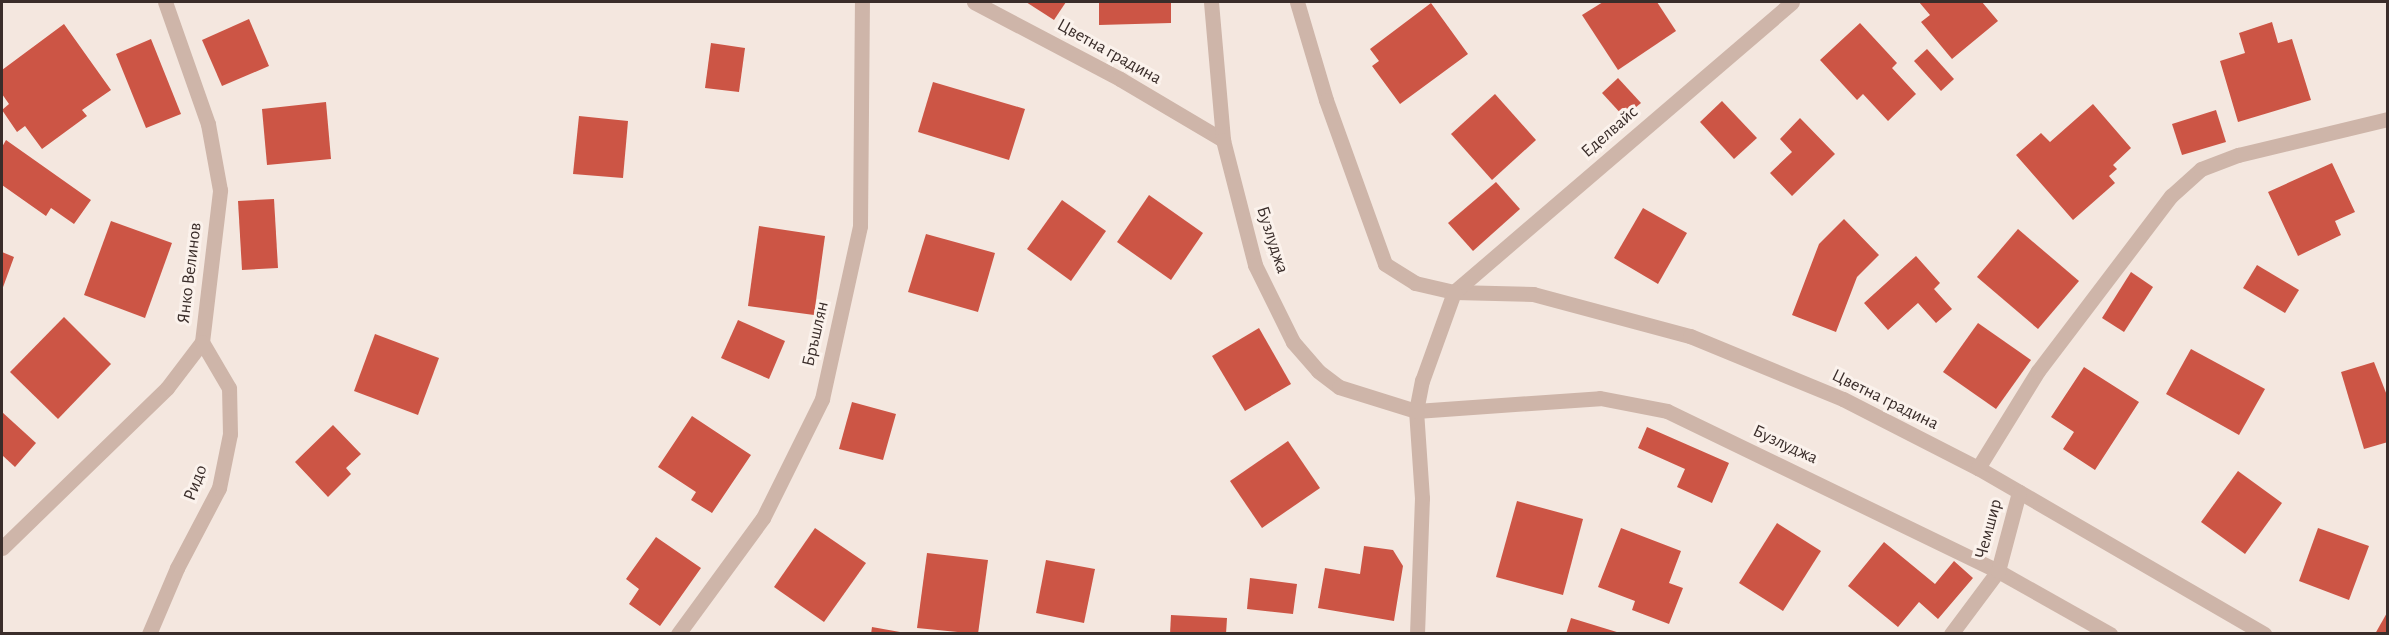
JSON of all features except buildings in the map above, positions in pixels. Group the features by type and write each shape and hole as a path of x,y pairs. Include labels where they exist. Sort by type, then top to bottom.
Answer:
{"street":[{"name":"Янко Велинов","path":"2,548 167,388 202,342 220,190 208,124 165,2"},
{"name":"Бръшлян","path":"678,633 763,518 822,399 860,226 861,2"},
{"name":"Цветна градина","path":"974,2 1120,79 1223,140"},
{"name":"Бузлуджа","path":"1211,2 1223,140 1255,265 1293,342 1318,371 1339,387 1416,411 1600,398 1667,411 1998,571 2110,633"},
{"path":"1297,2 1326,100 1385,264 1415,283 1454,292 1422,381 1416,411 1422,498 1417,633"},
{"name":"Еделвайс","path":"1454,292 1792,2"},
{"path":"1978,468 2038,371 2171,196 2200,169 2238,155 2388,119"},
{"name":"Цветна градина","path":"1454,292 1533,294 1690,336 1843,399 1978,468 2264,633"},
{"name":"Ридо","path":"149,633 177,567 219,488 230,434 229,388 202,342"},
{"name":"Чемшир","path":"1951,633 1998,571 2019,492"}]}
